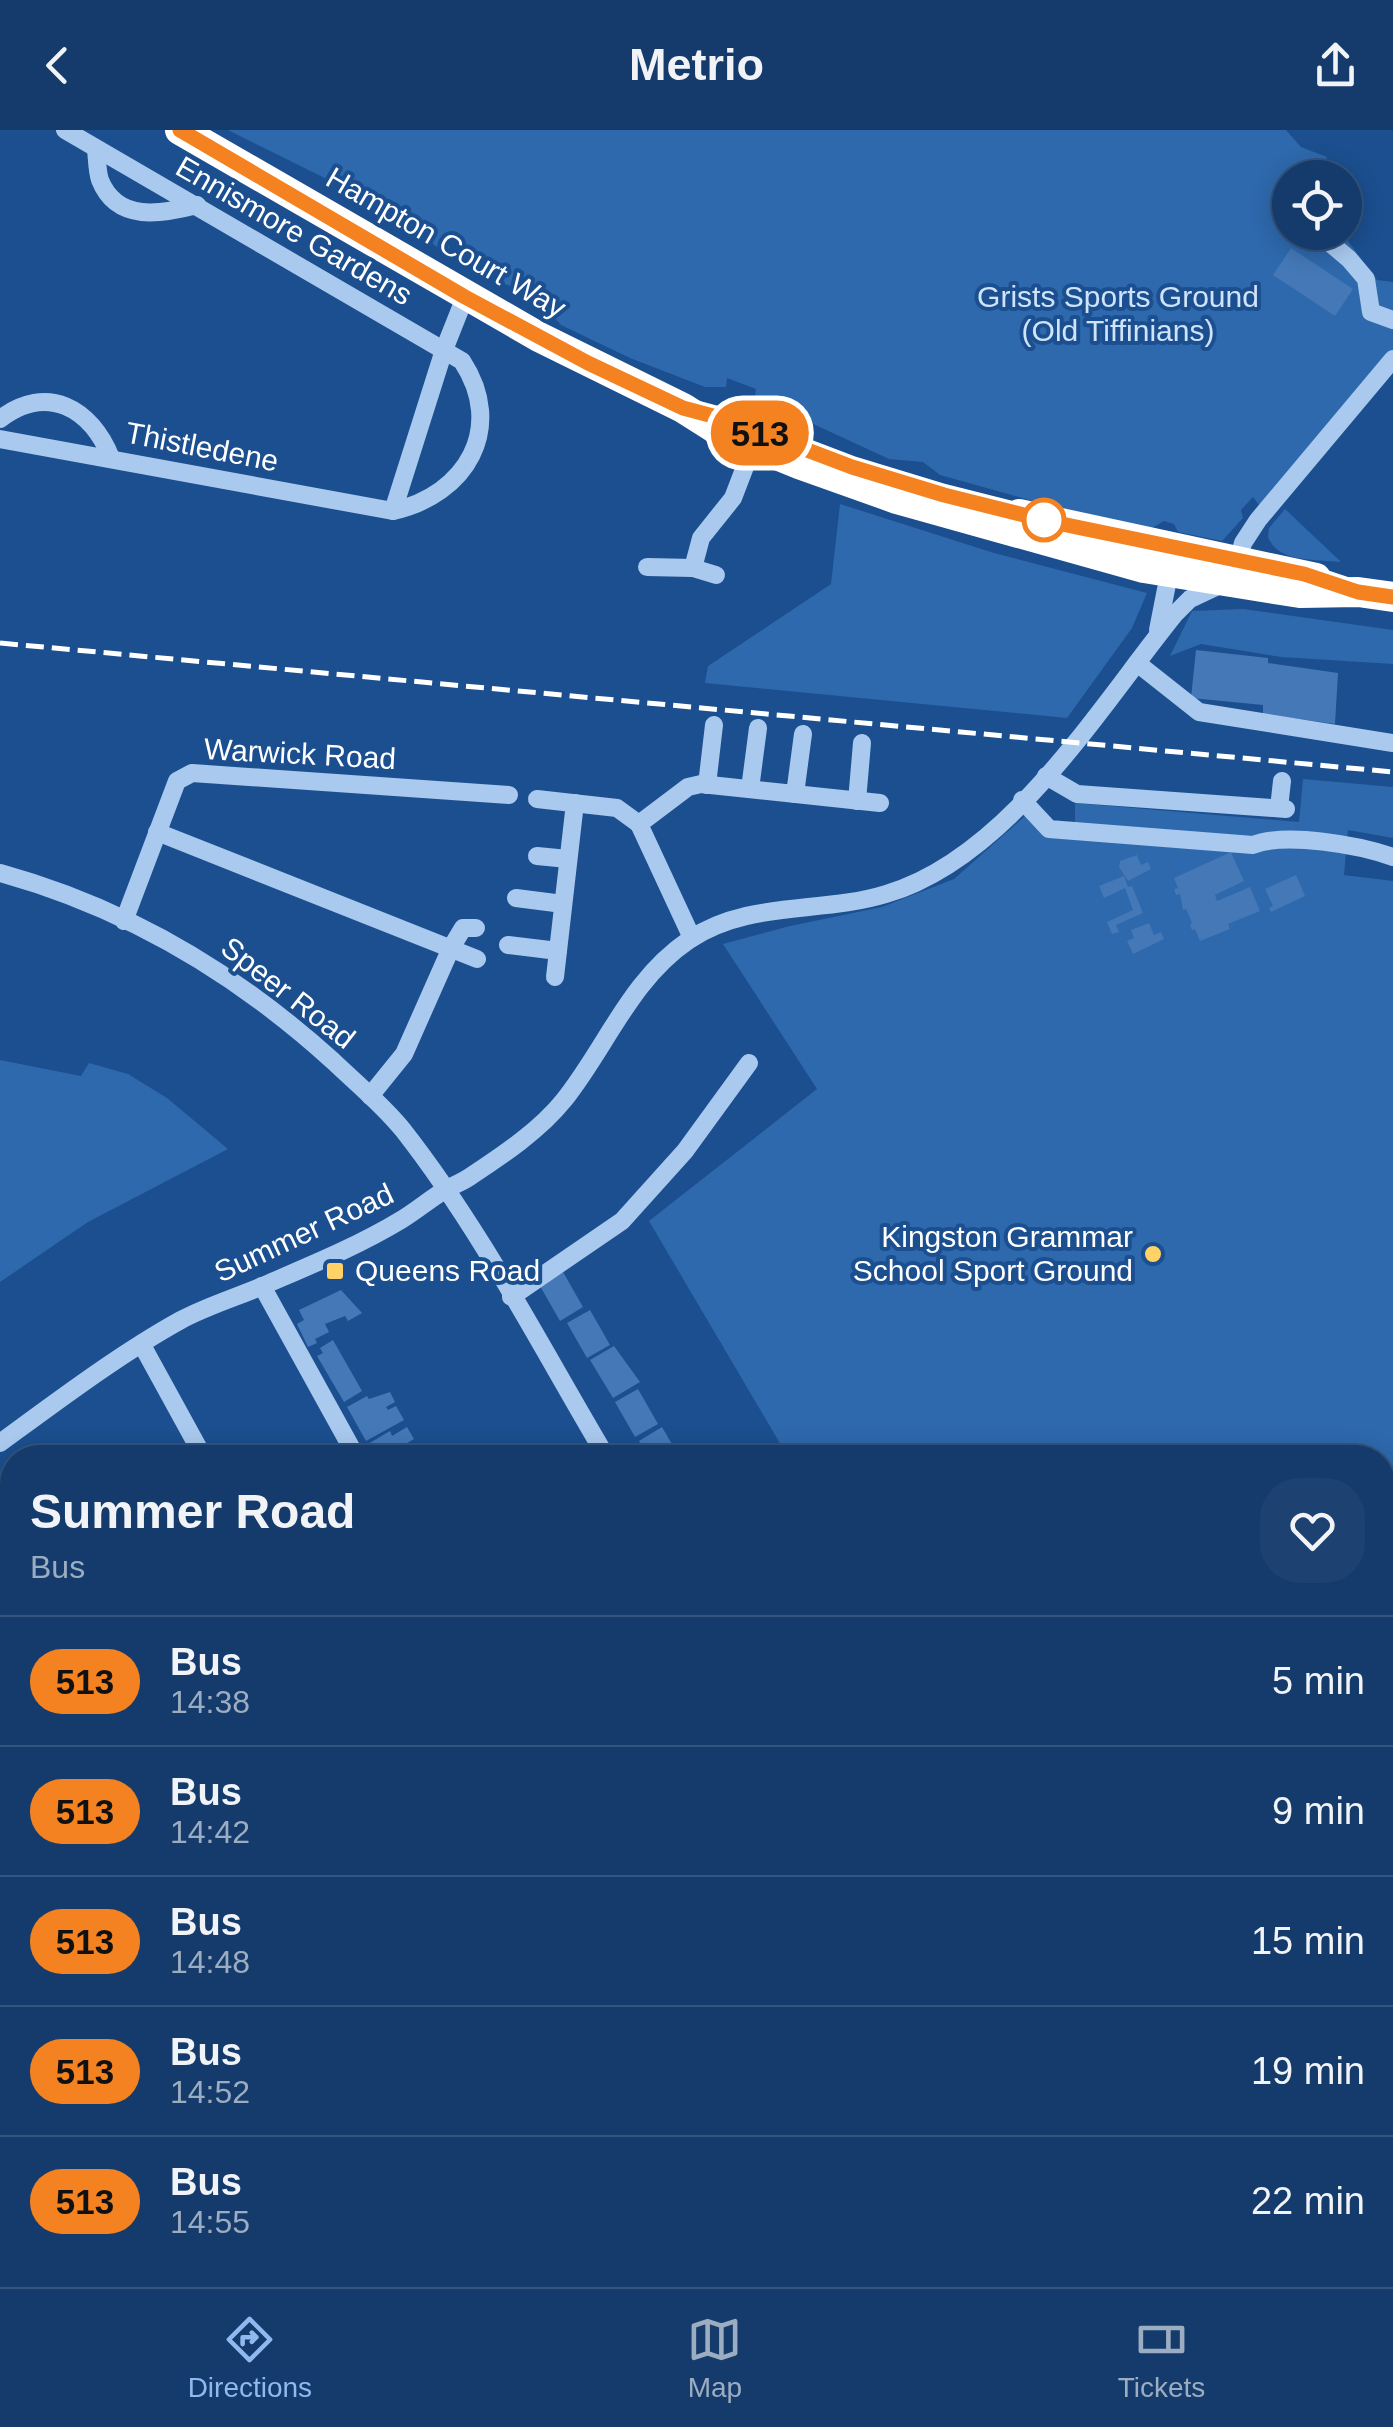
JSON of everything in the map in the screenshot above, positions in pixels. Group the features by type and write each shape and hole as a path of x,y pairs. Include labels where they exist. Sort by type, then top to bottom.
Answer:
{"highway":[{"name":"Hampton Court Way","path":"180,130 465,297 753,446 897,499 1160,572 1304,574 1358,592 1393,597"},
{"name":"Hampton Court Way","path":"683,408 728,420 852,467 1232,576"}],"street":[{"name":"Ennismore Gardens","path":"65,130 444,350"},
{"path":"96,149 100,181 116,202 133,212 152,215 196,205"},
{"path":"1338,250 1366,279 1371,312 1393,320"},
{"path":"444,350 462,361 472,377 480,412 478,438 471,459 458,476 412,507 393,511 444,350 465,297"},
{"path":"1232,576 1243,544 1258,520 1393,359"},
{"path":"0,419 18,406 38,400 61,404 83,416 102,435 111,458"},
{"name":"Thistledene","path":"0,439 393,511"},
{"path":"693,568 701,538 733,498 753,446"},
{"path":"648,566 693,568 716,575"},
{"name":"Summer Road","path":"1157,636 1168,579 1160,572"},
{"name":"Summer Road","path":"0,1444 183,1319 369,1238 468,1178 534,1130 562,1102 636,990 692,938 740,917 858,901 910,886 955,862 989,834 1046,776 1190,600 1232,576"},
{"path":"1137,664 1199,712 1393,743"},
{"path":"706,785 714,725"},
{"path":"750,790 758,728"},
{"path":"796,794 803,734"},
{"path":"856,801 862,743"},
{"name":"Warwick Road","path":"124,921 177,782 192,773 510,795"},
{"path":"1046,776 1077,794 1283,808 1282,781"},
{"path":"639,824 688,788 706,785 880,804"},
{"path":"537,799 616,808 639,824 692,938"},
{"path":"1022,800 1050,829 1253,845 1270,838 1393,857"},
{"path":"555,977 575,803"},
{"path":"157,832 477,959"},
{"path":"537,856 568,859"},
{"name":"Speer Road","path":"0,873 173,943 243,986 370,1096 400,1127 445,1190 599,1445"},
{"path":"516,898 563,904"},
{"path":"370,1096 404,1054 463,928 476,928"},
{"path":"508,945 558,951"},
{"path":"511,1297 622,1220 685,1151 749,1064"},
{"path":"262,1286 350,1445"},
{"path":"142,1344 197,1445"}],"green space":[{"name":"Grists Sports Ground (Old Tiffinians)","path":"228,130 1286,130 1301,147 1327,157 1272,160 1272,250 1355,250 1377,280 1393,282 1393,350 1260,506 1253,497 1241,510 1243,518 1222,541 1178,532 1174,524 1164,521 1150,529 940,475 923,462 889,459 755,397 756,389 727,378 726,387 705,387 630,358 561,325 544,306 549,296 529,285 530,290 494,279 476,265 483,259 448,238 449,251 437,247 379,202 381,199 358,186 355,193"},
{"path":"840,504 994,553 1147,593 1132,628 1067,718 705,683 708,666 831,584"},
{"path":"1285,509 1340,562 1289,556 1273,545 1268,537 1269,528"},
{"path":"1243,609 1393,630 1393,664 1281,657 1201,644 1170,656 1192,611"},
{"name":"Kingston Grammar School Sport Ground","path":"1303,779 1393,787 1393,838 1348,830 1344,875 1393,881 1393,1445 781,1445 649,1221 817,1089 723,944 882,907 954,879 1025,816 1075,835 1075,803 1299,822"},
{"path":"0,1060 81,1076 89,1063 128,1074 167,1098 228,1149 88,1222 0,1282"}],"building":[{"path":"1290,250 1294,250 1353,289 1335,316 1273,275"},
{"path":"1196,650 1268,658 1268,663 1338,673 1335,724 1263,714 1263,705 1191,698"},
{"path":"1231,852 1244,881 1215,895 1217,901 1250,887 1260,911 1200,941 1186,909 1183,910 1180,894 1176,895 1174,878"},
{"path":"1137,855 1141,865 1148,862 1151,869 1128,881 1119,867 1120,861"},
{"path":"1296,875 1305,896 1271,912 1269,908 1273,906 1265,889"},
{"path":"1124,876 1143,913 1116,925 1119,932 1112,934 1107,922 1133,910 1125,888 1104,898 1099,886"},
{"path":"1149,923 1154,935 1161,932 1164,939 1133,954 1127,941 1134,938 1131,930"},
{"path":"563,1272 583,1307 560,1321 540,1286"},
{"path":"341,1290 362,1313 348,1321 345,1316 325,1324 329,1332 308,1347 297,1324 304,1320 299,1310"},
{"path":"590,1310 610,1345 587,1358 567,1323"},
{"path":"333,1340 362,1391 344,1402 317,1356 323,1353 320,1348"},
{"path":"614,1346 640,1382 613,1398 590,1360"},
{"path":"638,1389 658,1424 635,1437 615,1402"},
{"path":"390,1392 395,1402 386,1407 388,1410 396,1406 404,1420 366,1441 347,1407 367,1396 369,1399"},
{"path":"407,1427 414,1439 404,1445 368,1444 390,1431 392,1436"},
{"path":"662,1427 672,1445 641,1445 639,1441"}],"railway":[{"path":"0,643 1393,772"}],"bus line":[{"name":"513","path":"180,130 465,297 588,363 683,408 944,495 1393,597"}],"place":[{"name":"Kingston Grammar School Sport Ground","path":"1153,1254"},
{"name":"Queens Road","path":"335,1271"}]}
